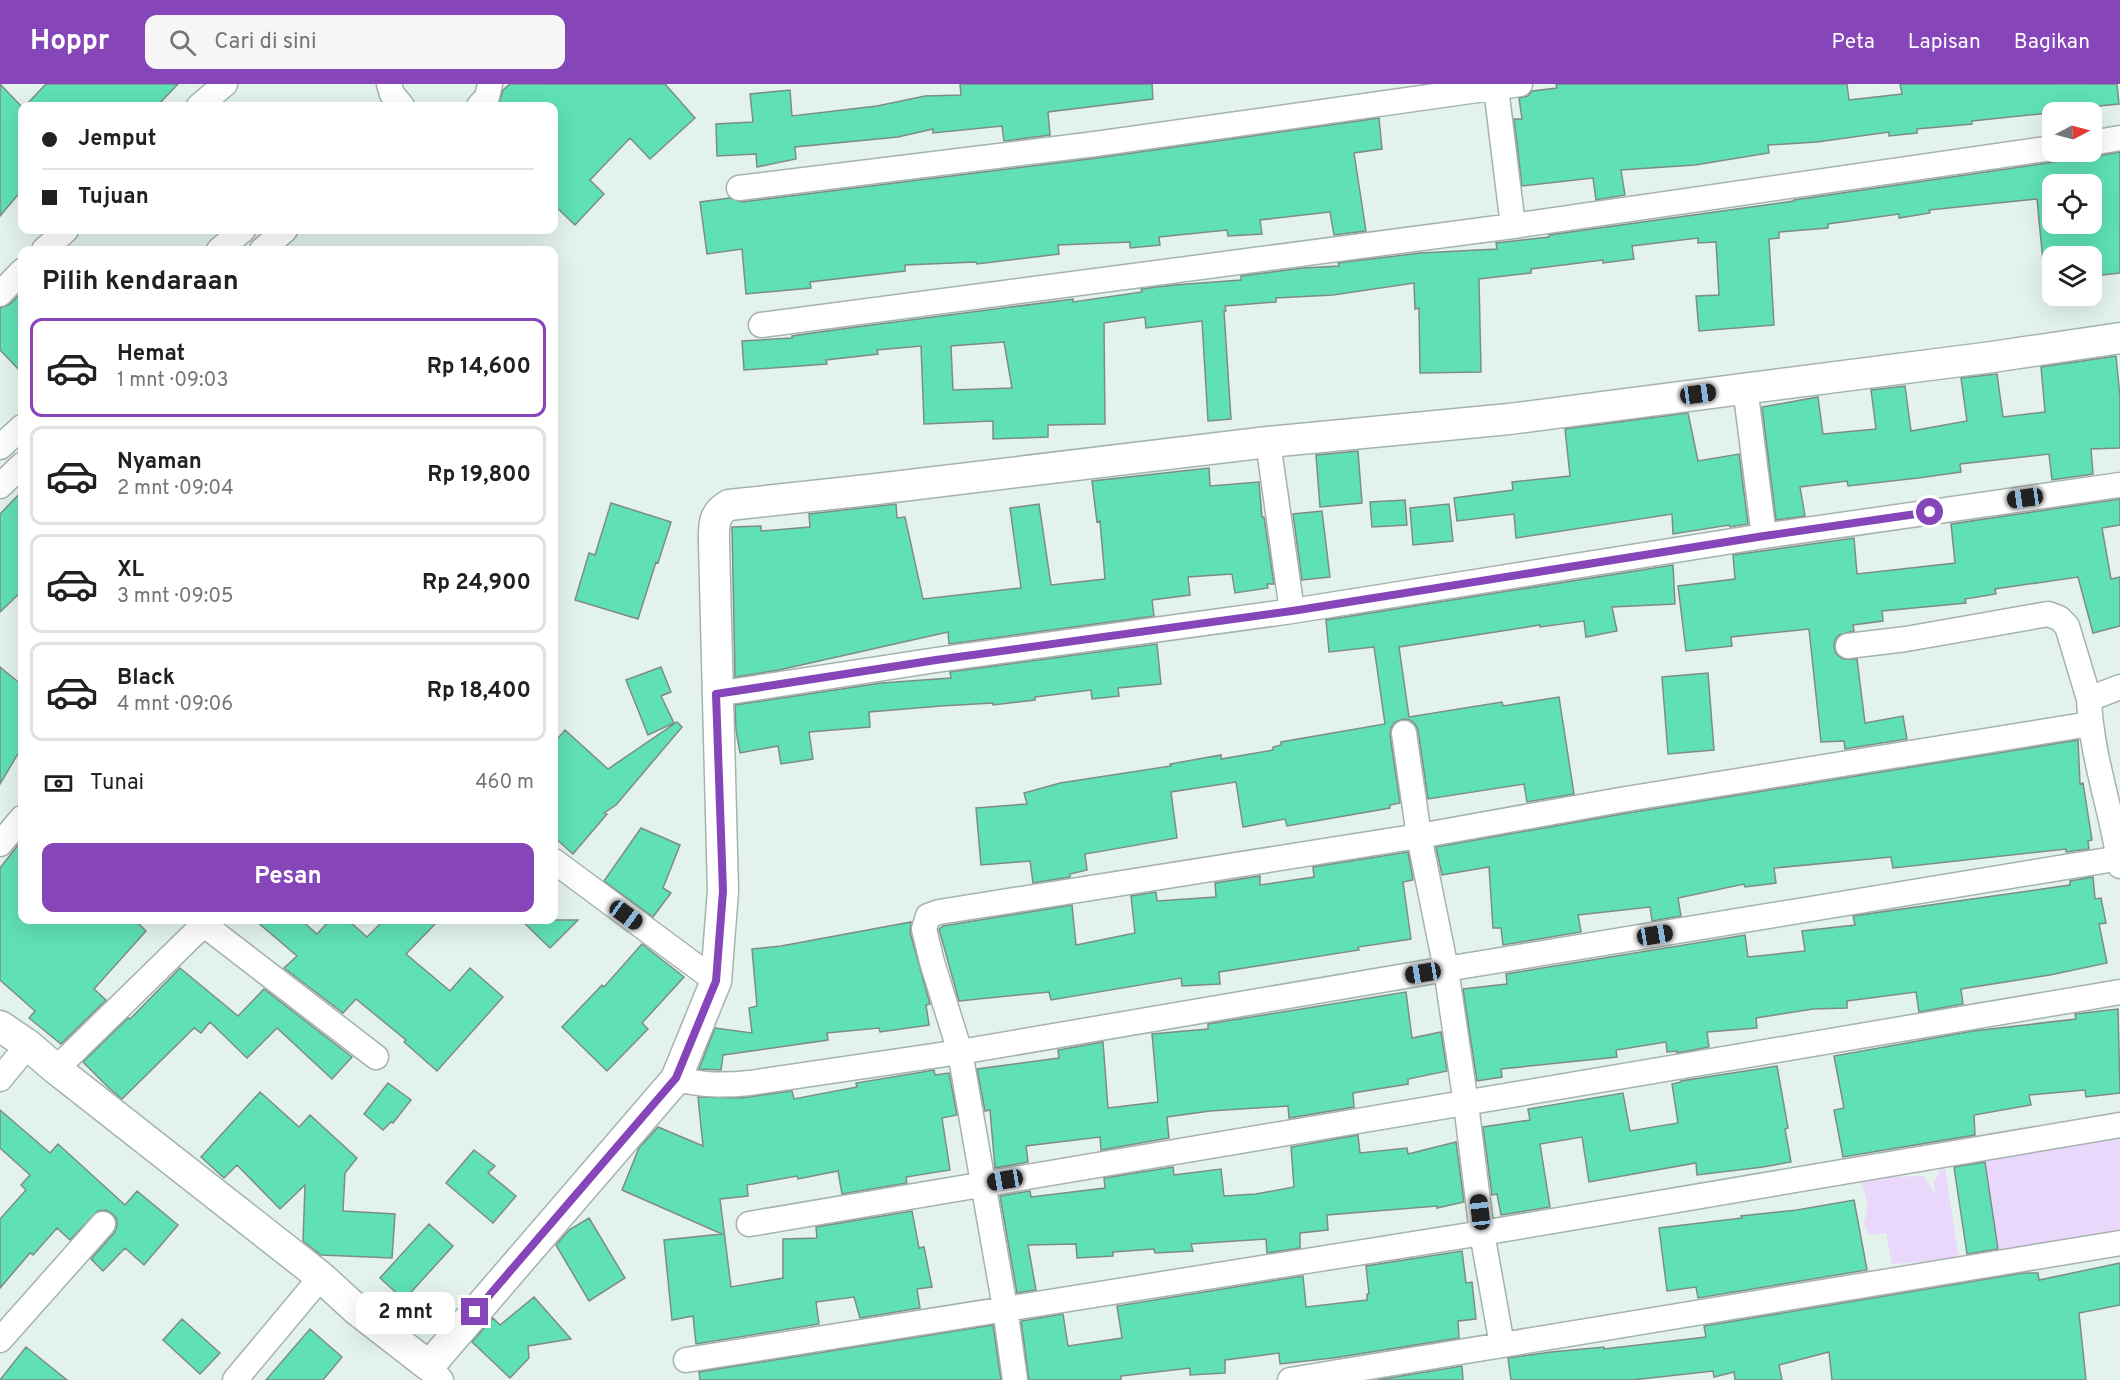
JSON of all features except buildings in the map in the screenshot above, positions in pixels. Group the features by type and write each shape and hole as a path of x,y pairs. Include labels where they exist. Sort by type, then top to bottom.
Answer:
{"street":[{"path":"204,102 225,84"},
{"path":"483,102 487,97 490,84"},
{"path":"738,188 1095,144 1520,84"},
{"path":"1496,88 1513,226"},
{"path":"2102,141 2120,138"},
{"path":"761,325 1513,226 2042,149"},
{"path":"48,246 62,234"},
{"path":"224,246 238,234"},
{"path":"267,246 280,234"},
{"path":"0,294 18,275"},
{"path":"0,1026 28,1045 321,1277 357,1310 435,1373 676,1078 716,981 723,891 716,694 715,519 721,509 729,505 1268,442 1509,419 1992,357 2120,338"},
{"path":"1745,387 1764,536"},
{"path":"0,447 18,431"},
{"path":"1268,442 1292,611"},
{"path":"716,694 936,660 1292,611 1764,536 2120,485"},
{"path":"676,1078 703,1085 721,1086 960,1052 1446,969 2120,861 2090,724 2089,699 2067,626 2059,618 2048,614 1906,639 1848,646"},
{"path":"2089,699 2120,687"},
{"path":"1015,1380 1005,1308 960,1052 924,929 928,916 1043,895 1419,836 1620,800 2090,724"},
{"path":"1404,733 1419,836 1446,969 1482,1233 1502,1345"},
{"path":"0,844 18,824"},
{"path":"558,864 716,981"},
{"path":"56,1069 204,924"},
{"path":"206,924 376,1057"},
{"path":"749,1224 2120,992"},
{"path":"0,1079 28,1045"},
{"path":"686,1360 1482,1233 2120,1125"},
{"path":"0,1340 103,1224"},
{"path":"1290,1380 2120,1243"},
{"path":"236,1380 321,1277"}],"shaded area":[{"path":"2120,1139 2120,1231 1998,1250 1984,1159"},
{"path":"1944,1163 1959,1259 1892,1264 1886,1233 1868,1235 1864,1224 1868,1206 1862,1183 1885,1172 1893,1177 1924,1176 1935,1195 1934,1182"}],"route":[{"path":"475,1312 676,1078 716,981 723,891 716,694 936,660 1292,611 1930,512"}]}
